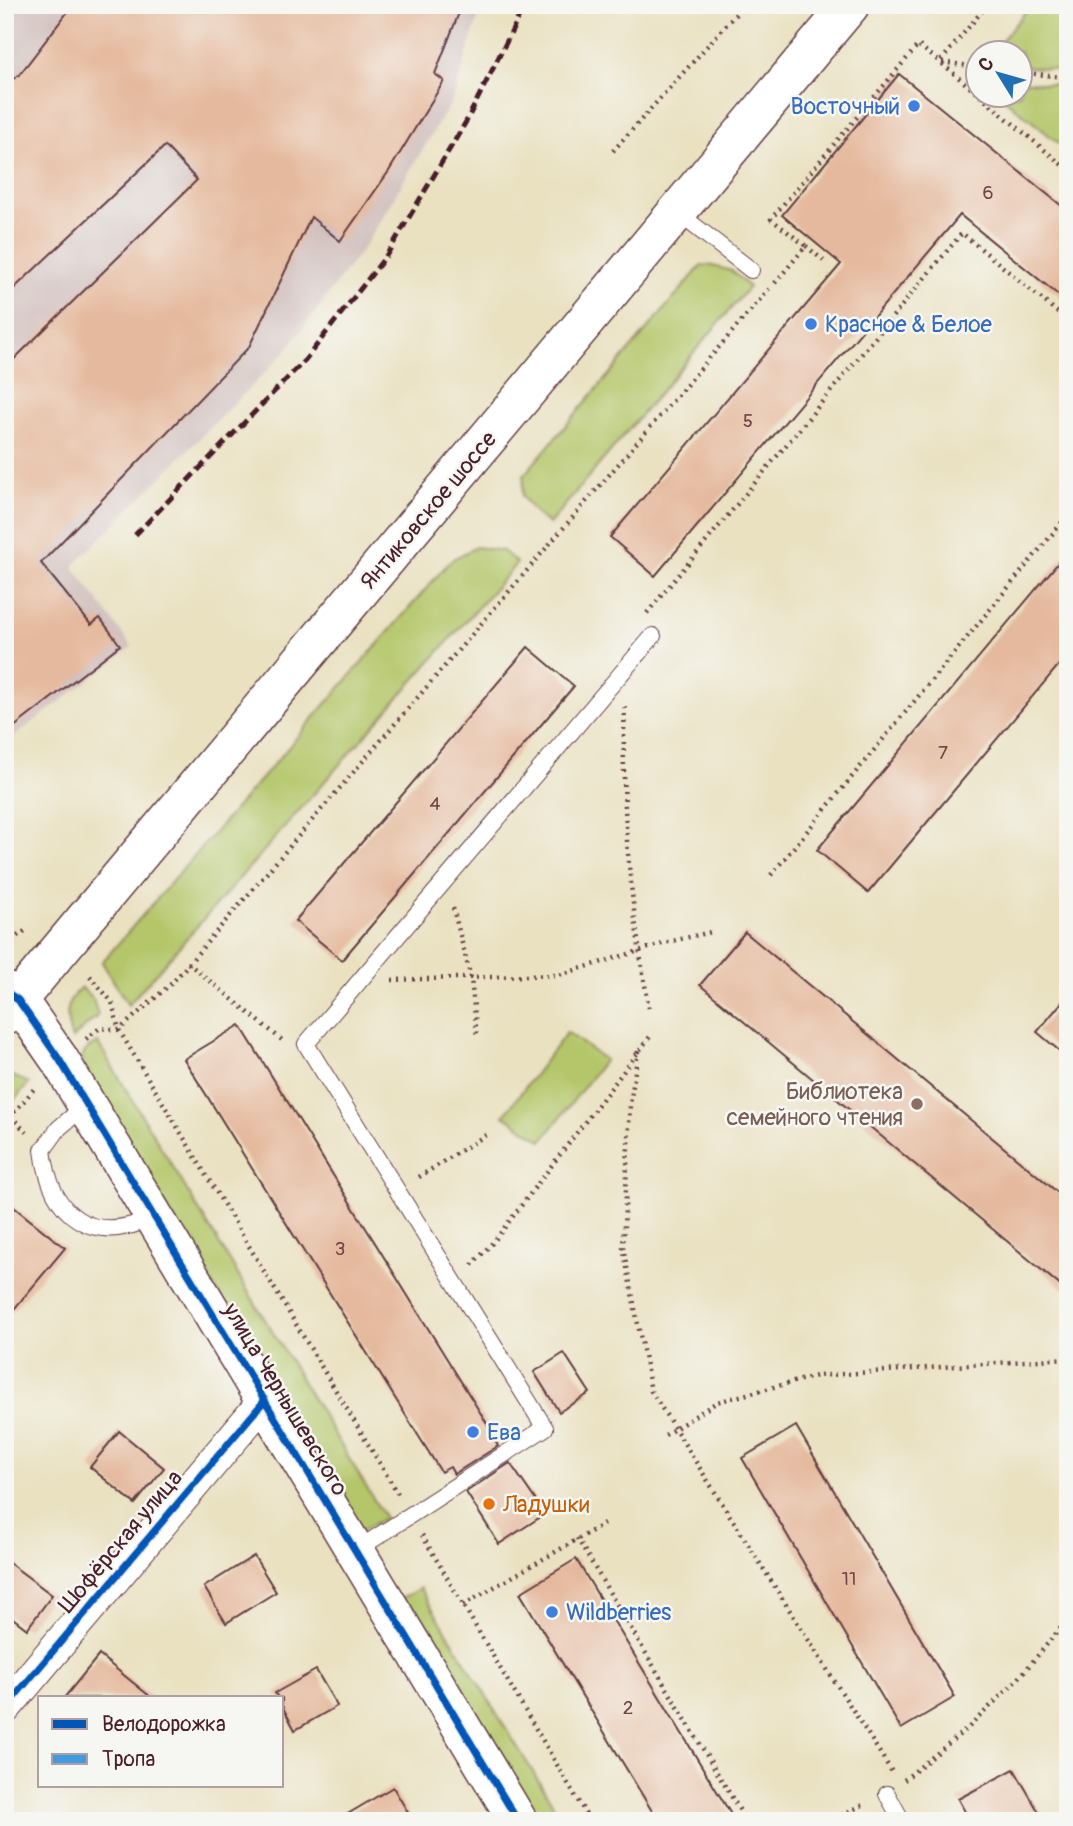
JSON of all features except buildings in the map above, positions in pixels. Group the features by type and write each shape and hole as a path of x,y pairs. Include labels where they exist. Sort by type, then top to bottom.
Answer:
{"main road":[{"name":"Янтиковское шоссе","path":"10,1002 850,5"},
{"name":"улица Чернышевского","path":"10,1002 86,1104 515,1820"}],"street":[{"name":"Шофёрская улица","path":"5,1708 265,1400"}],"lane":[{"path":"677,212 751,270"},
{"path":"355,1551 545,1428 306,1044 653,636"},
{"path":"86,1104 58,1128 43,1150 46,1175 55,1195 77,1219 104,1230 132,1227 154,1217"},
{"path":"887,1794 902,1821"}],"path":[{"path":"613,152 744,5"},
{"path":"940,62 987,5"},
{"path":"1059,5 1068,12"},
{"path":"825,262 771,219 918,45 1068,170"},
{"path":"940,62 964,65"},
{"path":"1034,74 1068,78"},
{"path":"119,1031 173,982 806,246"},
{"path":"771,875 1068,515"},
{"path":"627,666 622,764 629,878 649,1008"},
{"path":"446,880 471,978 477,1037"},
{"path":"5,941 8,942 27,930"},
{"path":"360,981 559,975 711,932"},
{"path":"90,976 112,1002 119,1031 410,1514 590,1821"},
{"path":"454,1283 495,1240 652,1034"},
{"path":"638,1051 630,1105 623,1247 651,1391 900,1783 985,1711 1019,1678 1068,1619"},
{"path":"397,1191 489,1133"},
{"path":"665,1435 717,1402 816,1376 1068,1358"},
{"path":"463,1605 604,1524"},
{"path":"578,1538 746,1821"},
{"path":"829,1821 887,1794"}],"shaded area":[{"path":"5,5 482,5 453,99 366,244 285,352 73,566 132,647 5,743"}],"green space":[{"path":"1031,5 1046,5 1068,23 1068,71 1034,67 1034,38 1004,38"},
{"path":"1034,82 1068,86 1068,151 1016,108 1034,108"},
{"path":"709,265 732,271 749,287 549,524 536,514 522,496 524,475 701,266"},
{"path":"476,547 503,551 517,563 128,1005 102,962 451,560"},
{"path":"81,987 93,999 98,1015 72,1039 68,1024 69,1005 71,998"},
{"path":"567,1032 605,1060 542,1141 504,1115"},
{"path":"98,1043 385,1518 359,1532 83,1065 81,1057 88,1048"},
{"path":"10,1075 29,1083 5,1111 5,1077"},
{"path":"420,1588 563,1821 533,1821 399,1600"}],"railway":[{"path":"135,535 305,360 386,256 467,120 525,5"}],"marked path":[{"path":"1068,1672 1068,1739"}],"cycle path":[{"path":"5,991 18,1000 59,1059 518,1821"},
{"path":"5,1708 265,1400"}],"place":[{"name":"Восточный","path":"914,106"},
{"name":"Красное & Белое","path":"811,324"},
{"name":"Библиотека семейного чтения","path":"917,1104"},
{"name":"Ева","path":"473,1432"},
{"name":"Ладушки","path":"489,1504"},
{"name":"Wildberries","path":"552,1612"}]}
